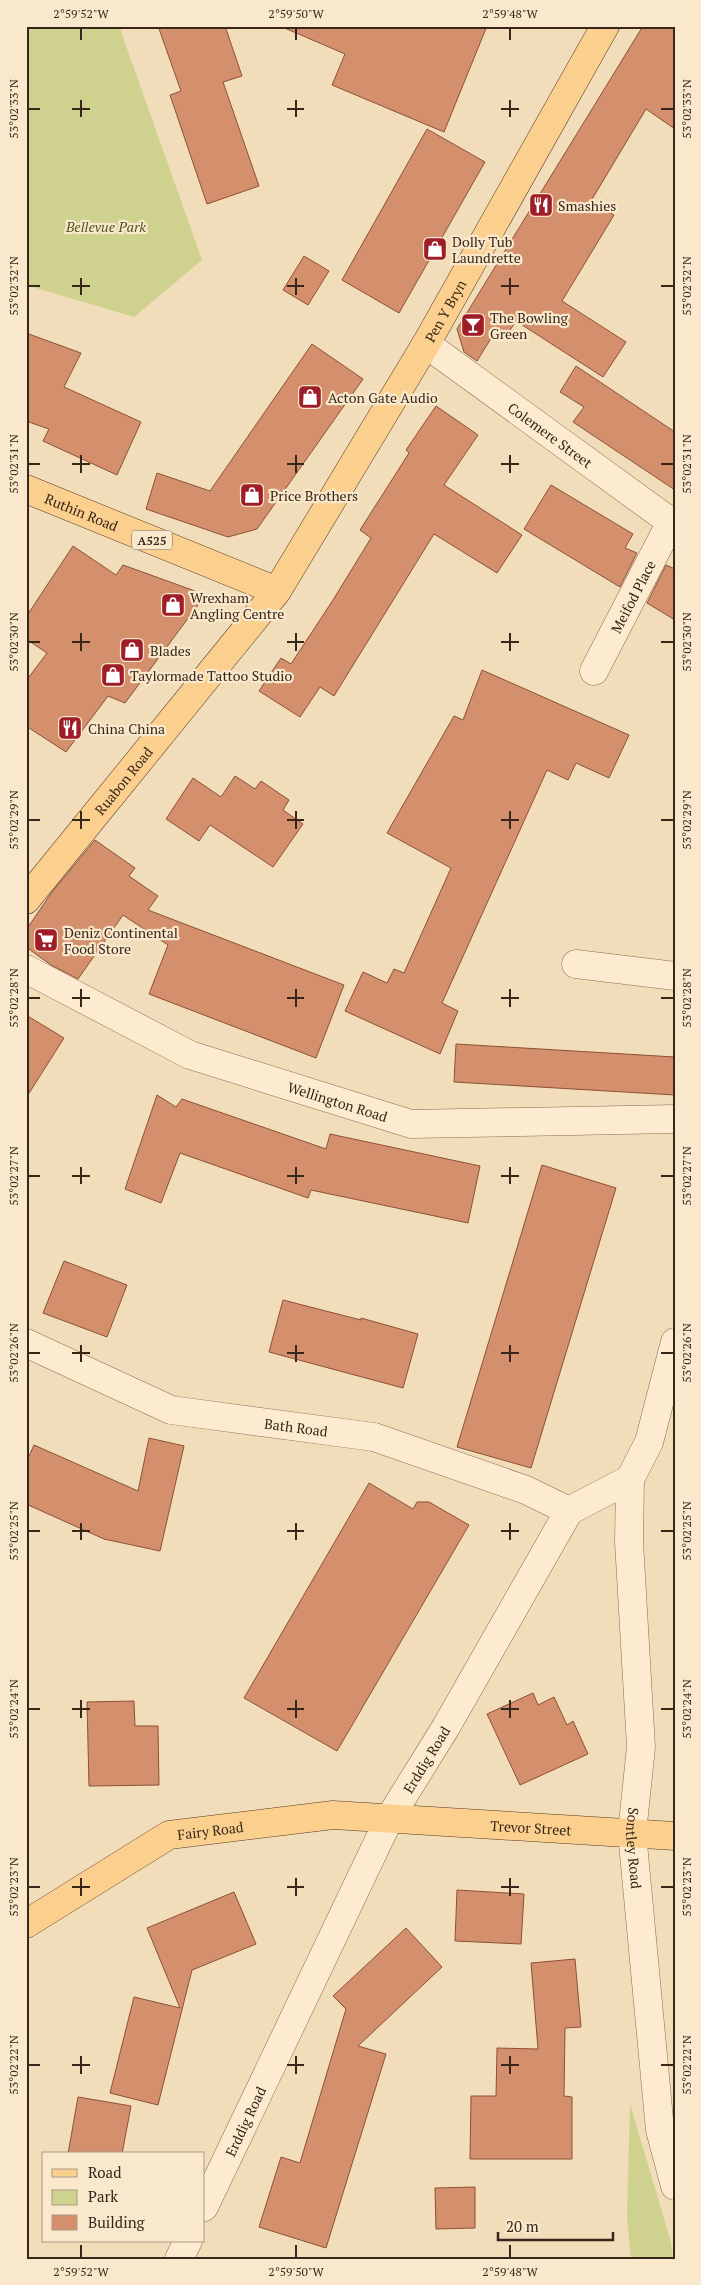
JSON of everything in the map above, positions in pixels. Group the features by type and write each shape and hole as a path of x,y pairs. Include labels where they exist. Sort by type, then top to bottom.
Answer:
{"main road":[{"name":"Pen Y Bryn","path":"277,591 426,344 605,26"},
{"name":"Ruthin Road","path":"26,489 277,591"},
{"name":"Ruabon Road","path":"26,900 277,591"},
{"name":"Fairy Road","path":"26,1924 169,1835 333,1815 389,1819"},
{"name":"Trevor Street","path":"389,1819 675,1836"}],"street":[{"name":"Colemere Street","path":"426,344 673,523"},
{"name":"Meifod Place","path":"594,671 673,523"},
{"path":"576,964 675,976"},
{"name":"Wellington Road","path":"26,969 190,1056 411,1124 675,1119"},
{"path":"569,1511 630,1479 649,1442 675,1342"},
{"name":"Bath Road","path":"26,1343 171,1410 374,1437 526,1490 569,1511"},
{"name":"Sontley Road","path":"630,1479 629,1542 641,1747 632,1833 660,2130 675,2186"},
{"name":"Erddig Road","path":"205,2206 389,1819 446,1727 569,1511"},
{"path":"179,2259 188,2242"}],"green space":[{"name":"Bellevue Park","path":"26,26 119,26 202,260 134,317 26,285"},
{"path":"630,2104 671,2242 673,2259 631,2259 627,2218"}],"building":[{"path":"158,26 225,26 242,76 223,82 259,186 207,204 170,95 181,91"},
{"path":"280,26 487,26 444,132 332,85 345,54"},
{"path":"643,26 675,26 675,129 646,109 591,201 614,215 562,301 626,342 603,377 516,321 505,338 495,332 477,361 464,352 457,329"},
{"path":"427,129 485,162 399,313 342,280"},
{"path":"304,256 329,271 308,305 283,290"},
{"path":"26,333 81,353 64,387 141,422 117,475 43,441 49,429 26,421"},
{"path":"312,344 363,379 257,529 228,537 146,509 157,473 210,491"},
{"path":"576,366 675,432 675,490 573,422 584,407 560,392"},
{"path":"436,406 478,435 444,485 522,535 497,573 434,534 334,696 320,687 300,717 259,691 281,658 291,664 333,600 371,538 360,530 409,453 406,450"},
{"path":"551,485 633,534 625,548 637,553 620,587 524,529"},
{"path":"73,546 116,575 123,565 195,591 198,605 125,703 108,696 66,752 26,726 26,681 47,653 26,639 26,617"},
{"path":"666,565 675,569 675,620 647,603"},
{"path":"482,670 629,735 609,778 576,763 568,780 547,770 442,1003 458,1011 440,1054 345,1011 363,972 387,983 394,969 404,973 451,868 387,833 454,716 463,720"},
{"path":"235,776 255,789 261,781 289,800 283,810 303,824 273,867 210,825 199,841 166,819 193,778 221,797"},
{"path":"95,840 135,868 129,876 158,896 148,910 344,985 316,1058 149,994 168,945 123,915 78,979 51,965 26,947 26,930 52,892"},
{"path":"26,1015 64,1038 26,1098"},
{"path":"456,1044 675,1057 675,1095 454,1082"},
{"path":"157,1095 176,1107 182,1099 326,1149 330,1134 480,1166 468,1223 311,1190 308,1198 180,1153 161,1203 125,1189"},
{"path":"542,1165 616,1188 531,1468 457,1447"},
{"path":"64,1261 127,1285 107,1337 43,1313"},
{"path":"283,1300 361,1320 361,1318 418,1334 403,1388 269,1352"},
{"path":"149,1438 184,1446 160,1551 104,1539 26,1504 26,1463 34,1445 138,1491"},
{"path":"369,1483 413,1509 417,1502 429,1502 469,1525 337,1751 244,1698"},
{"path":"533,1693 538,1705 554,1697 567,1725 573,1721 588,1754 520,1785 487,1714"},
{"path":"134,1701 135,1726 158,1726 159,1785 89,1786 87,1702"},
{"path":"457,1890 524,1894 521,1944 455,1941"},
{"path":"234,1892 256,1944 192,1970 158,2105 110,2093 134,1997 180,2008 147,1928"},
{"path":"406,1928 442,1967 358,2046 386,2054 326,2248 259,2227 281,2157 300,2163 346,2009 333,1996"},
{"path":"575,1959 581,2027 565,2028 564,2096 572,2097 572,2159 470,2159 471,2096 496,2096 497,2048 538,2049 531,1963"},
{"path":"78,2097 131,2106 122,2152 68,2152"},
{"path":"475,2187 475,2228 436,2229 435,2188"}],"place":[{"name":"Smashies","path":"541,205"},
{"name":"Dolly Tub Laundrette","path":"435,249"},
{"name":"The Bowling Green","path":"473,325"},
{"name":"Acton Gate Audio","path":"310,397"},
{"name":"Price Brothers","path":"252,495"},
{"name":"Wrexham Angling Centre","path":"173,605"},
{"name":"Blades","path":"132,650"},
{"name":"Taylormade Tattoo Studio","path":"113,675"},
{"name":"China China","path":"70,728"},
{"name":"Deniz Continental Food Store","path":"46,940"}]}
